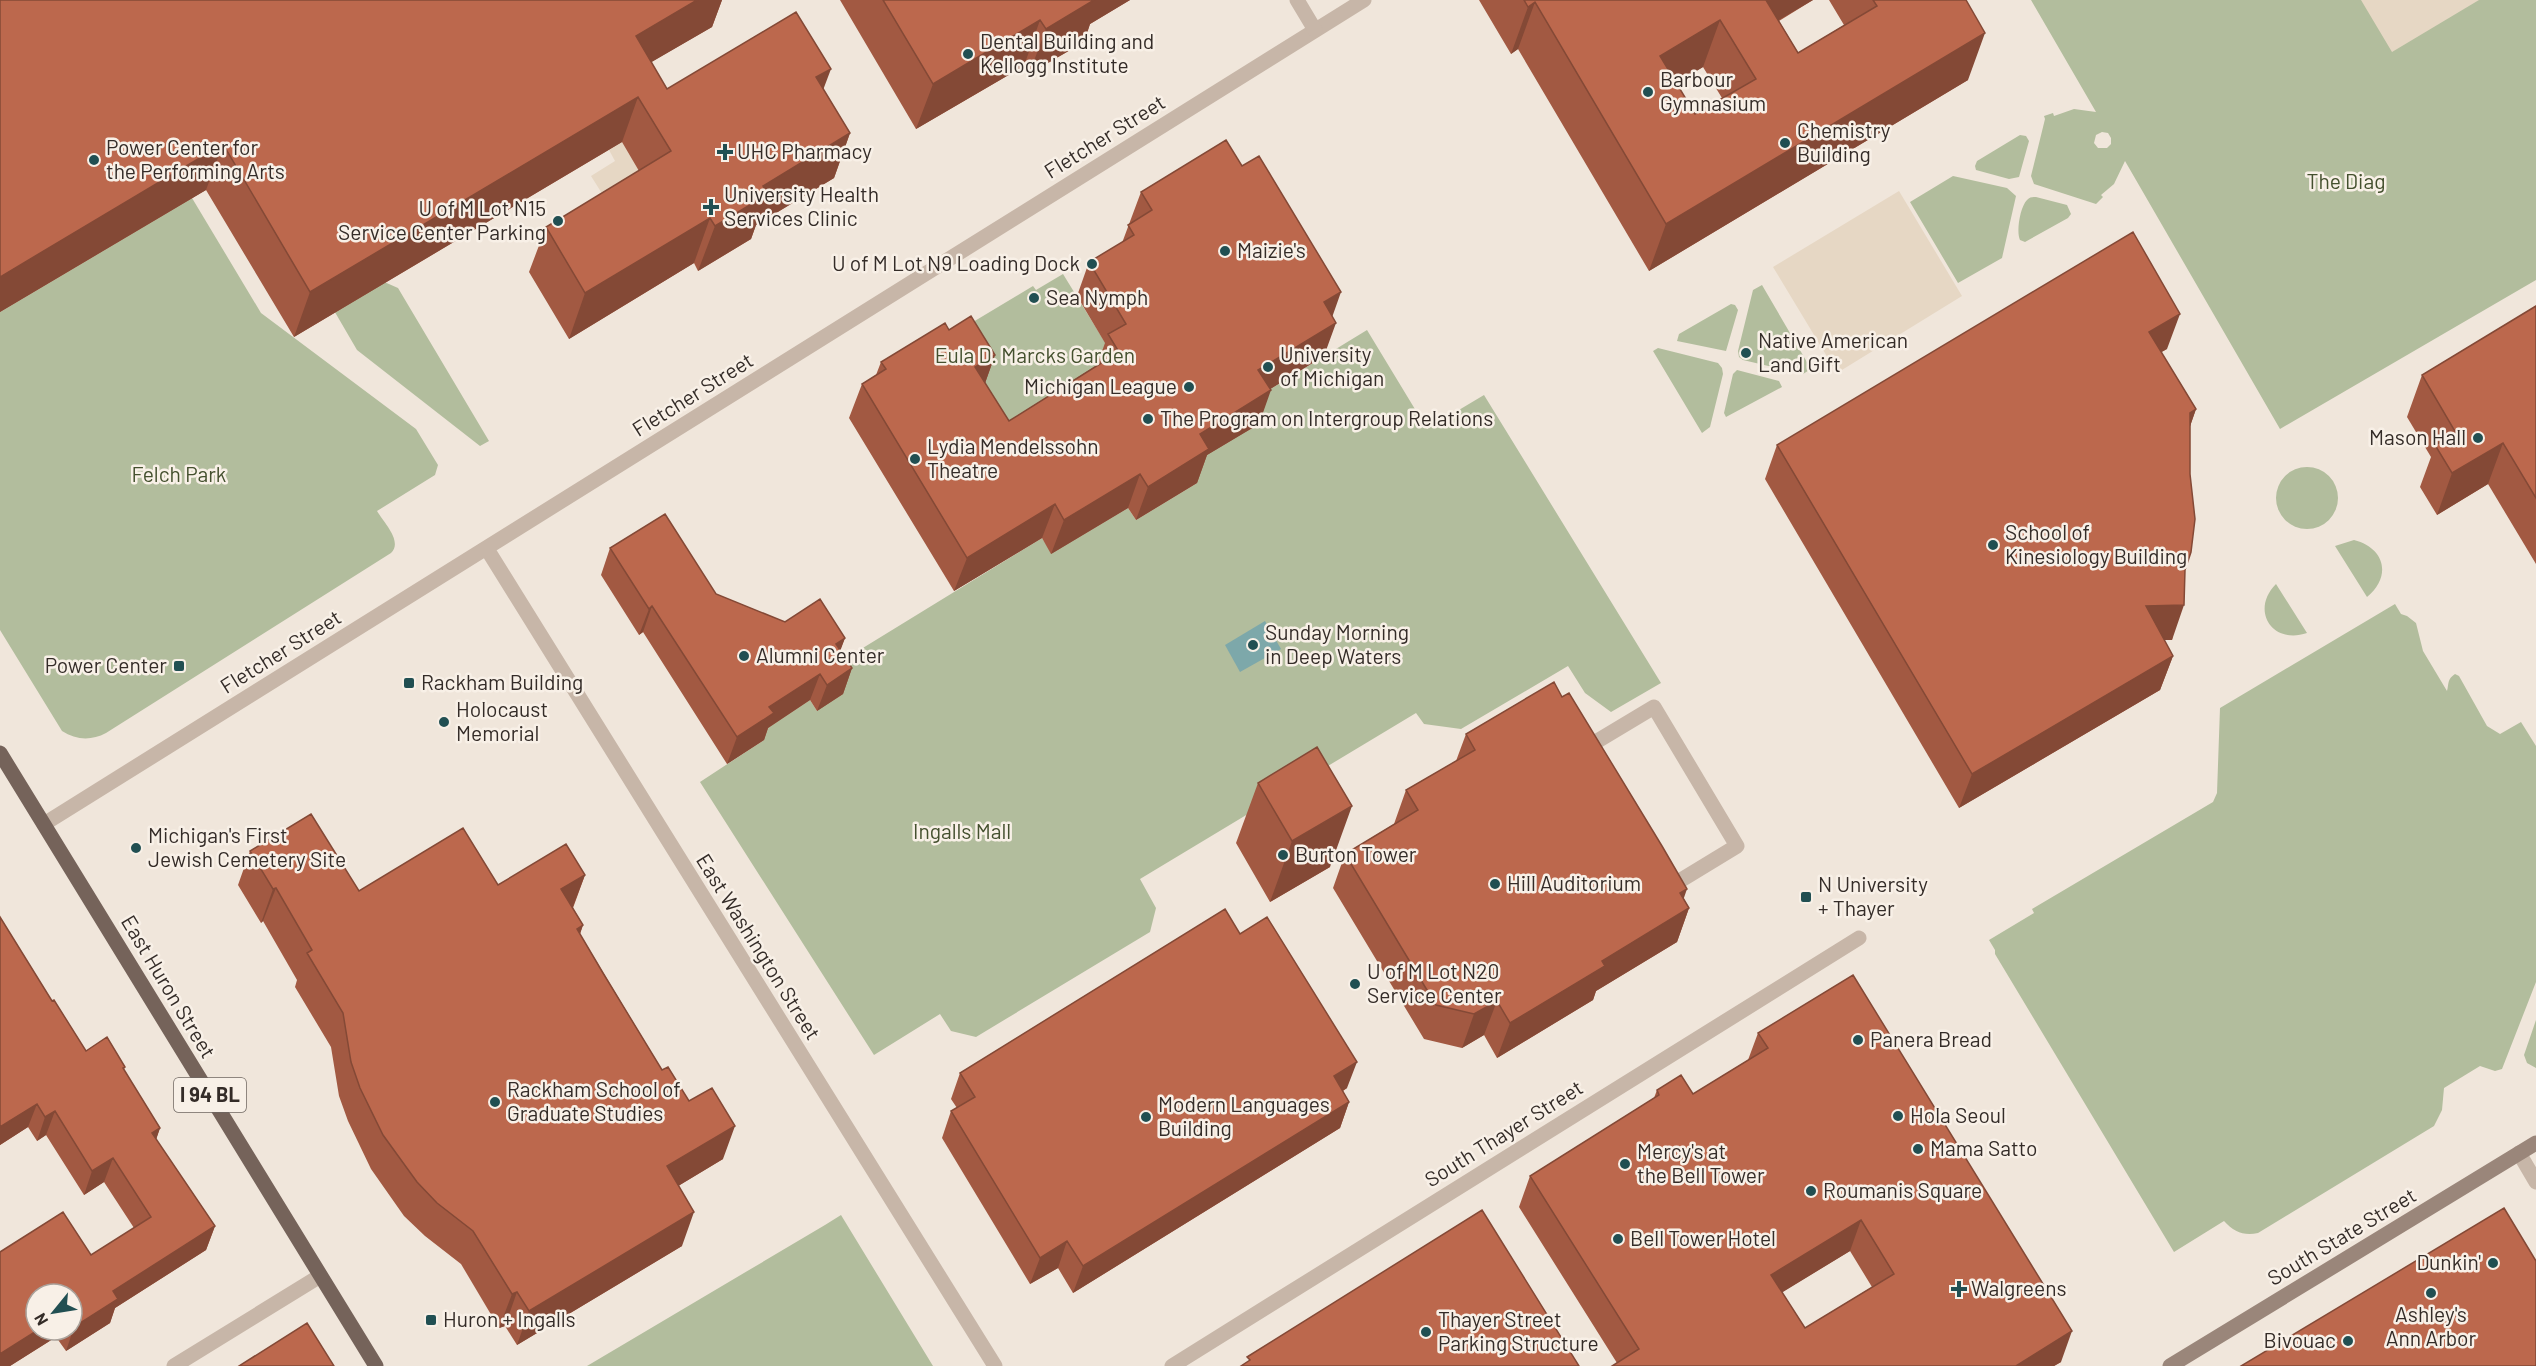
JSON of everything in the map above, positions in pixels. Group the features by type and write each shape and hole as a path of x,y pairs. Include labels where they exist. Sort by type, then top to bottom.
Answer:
{"main road":[{"name":"East Huron Street","path":"0,753 376,1366"},
{"name":"South State Street","path":"2170,1366 2536,1143"}],"street":[{"path":"1297,0 1315,30"},
{"name":"Fletcher Street","path":"44,824 1364,0"},
{"name":"East Washington Street","path":"487,549 995,1366"},
{"path":"1654,707 1737,846 1668,888 1584,749 1654,707"},
{"name":"South Thayer Street","path":"1172,1366 1859,938"},
{"path":"2519,1153 2536,1182"},
{"path":"174,1366 320,1276"}],"green space":[{"name":"The Diag","path":"2031,0 2536,0 2536,280 2280,429 2125,161 2114,184 2101,195 2103,197 2096,204 2034,184 2031,176 2044,116 2053,113 2054,116 2074,109 2096,112","holes":["2102,132 2108,133 2111,144 2107,148 2098,148 2094,143 2096,135"]},
{"path":"2020,135 2026,136 2029,141 2019,177 2009,179 1976,170 1977,161"},
{"path":"1953,176 2007,188 2016,196 2002,258 1958,283 1910,202"},
{"path":"2036,197 2067,205 2071,214 2068,218 2025,242 2020,240 2019,236 2021,214 2027,200"},
{"name":"Felch Park","path":"192,198 261,313 416,429 438,465 435,475 377,511 394,538 394,548 391,553 106,733 95,737 78,738 62,731 0,630 0,312"},
{"path":"316,252 398,288 489,441 480,446 357,350 304,259"},
{"name":"Eula D. Marcks Garden","path":"1063,274 1114,357 1011,446 938,343 1033,286 1036,290"},
{"path":"1762,285 1811,369 1803,374 1743,360 1739,357 1738,351 1753,290"},
{"path":"1731,304 1735,305 1738,310 1726,351 1677,341 1679,334"},
{"name":"Ingalls Mall","path":"1367,330 1427,429 1484,395 1661,683 1611,712 1585,693 1568,666 1461,729 1424,724 1416,713 1140,879 1156,908 1150,932 976,1037 951,1031 940,1014 874,1055 700,782 764,740 760,733 810,700 817,711 827,670 1042,538 1052,553 1128,508 1136,520 1197,483 1187,467 1246,404"},
{"path":"1658,348 1718,363 1722,368 1723,374 1710,427 1702,433 1653,351"},
{"path":"1737,370 1779,381 1782,387 1726,417 1724,413 1733,374"},
{"path":"2301,467 2313,467 2329,476 2336,486 2338,498 2336,510 2329,520 2313,529 2301,529 2290,524 2281,515 2276,504 2276,492 2281,481 2290,472"},
{"path":"2354,540 2373,549 2382,564 2380,580 2367,597 2335,546"},
{"path":"2276,584 2307,633 2284,634 2275,630 2269,623 2265,614 2265,604 2268,594"},
{"path":"2395,604 2401,614 2416,623 2423,651 2447,691 2451,678 2455,674 2459,676 2487,726 2500,734 2521,722 2536,746 2536,982 2502,1069 2495,1071 2480,1066 2444,1088 2442,1110 2434,1126 2258,1233 2239,1232 2224,1221 2174,1252 1995,954 1989,940 2034,913 2032,909 2213,802 2217,793 2220,708"},
{"path":"2536,1020 2536,1068 2527,1063 2524,1055"},
{"path":"841,1215 933,1366 587,1366 825,1225"}],"shaded area":[{"path":"2361,0 2479,0 2392,52"},
{"path":"647,127 655,196 618,219 591,176 615,161 609,150"},
{"path":"1899,191 1962,296 1837,373 1773,267"}],"water":[{"path":"1265,621 1281,649 1240,672 1225,645"}],"building":[{"path":"0,0 697,0 636,36 667,89 796,12 831,69 816,77 850,133 763,186 768,194 715,226 710,218 585,293 546,227 671,151 638,97 310,292 223,144 0,277"},
{"path":"883,0 1094,0 1046,29 1040,20 933,84"},
{"path":"1524,0 1766,0 1798,53 1877,6 1873,0 1966,0 1985,33 1666,224 1535,2 1528,7","holes":["1720,20 1756,79 1695,114 1660,56"]},
{"name":"Michigan League","path":"1226,140 1242,166 1259,156 1341,292 1324,302 1336,323 1258,370 1271,390 1200,434 1209,449 1148,487 1140,474 1064,520 1055,504 967,558 862,384 886,369 881,362 945,323 949,330 971,316 995,355 975,367 1009,421 1119,352 1108,334 1126,324 1089,262 1134,235 1128,225 1152,210 1141,192"},
{"name":"School of Kinesiology Building","path":"2133,232 2180,314 2149,332 2196,409 2190,413 2190,474 2195,519 2191,552 2185,570 2184,605 2146,606 2173,656 1972,774 1777,445"},
{"path":"2536,306 2536,498 2503,443 2452,473 2435,445 2456,433 2422,375"},
{"name":"Alumni Center","path":"665,514 716,594 785,622 820,599 845,638 836,644 852,668 827,685 820,674 769,707 774,713 737,737 652,606 649,609 610,548"},
{"name":"Hill Auditorium","path":"1554,682 1562,697 1569,693 1662,846 1687,889 1680,893 1689,908 1602,961 1605,966 1510,1023 1497,1001 1474,1014 1436,1005 1345,854 1418,810 1406,790 1475,750 1466,734"},
{"path":"1317,747 1352,806 1292,841 1258,783"},
{"name":"Rackham School of Graduate Studies","path":"311,814 359,891 463,828 498,885 566,844 585,875 561,889 583,925 577,929 603,973 662,1070 668,1067 689,1101 712,1088 735,1126 667,1166 694,1212 529,1311 517,1292 512,1294 473,1231 437,1203 417,1182 383,1135 360,1088 351,1062 343,1013 307,953 312,950 276,888 273,889 250,851"},
{"name":"Modern Languages Building","path":"1225,909 1240,934 1267,917 1357,1062 1334,1076 1349,1102 1083,1266 1067,1241 1040,1258 951,1111 975,1097 960,1073"},
{"path":"0,917 86,1051 107,1037 160,1128 152,1133 215,1226 113,1291 118,1299 84,1321 84,1282 24,1282 24,1339 0,1354 0,1252 63,1212 91,1255 151,1217 113,1158 92,1171 55,1111 45,1117 37,1104 0,1127"},
{"path":"1853,975 2072,1331 2016,1366 1612,1366 1639,1349 1530,1176 1659,1095 1657,1090 1681,1075 1693,1094 1768,1048 1758,1033","holes":["1861,1220 1894,1274 1805,1328 1771,1275"]},
{"path":"2504,1208 2536,1261 2535,1366 2241,1366"},
{"name":"Thayer Street Parking Structure","path":"1482,1210 1579,1366 1241,1366 1250,1360 1247,1357"},
{"path":"307,1323 334,1366 239,1366"}],"place":[{"name":"Dental Building and Kellogg Institute","path":"968,54"},
{"name":"Barbour Gymnasium","path":"1648,92"},
{"name":"Chemistry Building","path":"1785,143"},
{"name":"UHC Pharmacy","path":"725,152"},
{"name":"Power Center for the Performing Arts","path":"94,160"},
{"name":"University Health Services Clinic","path":"711,207"},
{"name":"U of M Lot N15 Service Center Parking","path":"558,221"},
{"name":"Maizie's","path":"1225,251"},
{"name":"U of M Lot N9 Loading Dock","path":"1092,264"},
{"name":"Sea Nymph","path":"1034,298"},
{"name":"Native American Land Gift","path":"1746,353"},
{"name":"University of Michigan","path":"1268,367"},
{"name":"Michigan League","path":"1189,387"},
{"name":"The Program on Intergroup Relations","path":"1148,419"},
{"name":"Mason Hall","path":"2478,438"},
{"name":"Lydia Mendelssohn Theatre","path":"915,459"},
{"name":"School of Kinesiology Building","path":"1993,545"},
{"name":"Sunday Morning in Deep Waters","path":"1253,645"},
{"name":"Alumni Center","path":"744,656"},
{"name":"Power Center","path":"179,666"},
{"name":"Rackham Building","path":"409,683"},
{"name":"Holocaust Memorial","path":"444,722"},
{"name":"Michigan's First Jewish Cemetery Site","path":"136,848"},
{"name":"Burton Tower","path":"1283,855"},
{"name":"Hill Auditorium","path":"1495,884"},
{"name":"N University + Thayer","path":"1806,897"},
{"name":"U of M Lot N20 Service Center","path":"1355,984"},
{"name":"Panera Bread","path":"1858,1040"},
{"name":"Rackham School of Graduate Studies","path":"495,1102"},
{"name":"Hola Seoul","path":"1898,1116"},
{"name":"Modern Languages Building","path":"1146,1117"},
{"name":"Mama Satto","path":"1918,1149"},
{"name":"Mercy's at the Bell Tower","path":"1625,1164"},
{"name":"Roumanis Square","path":"1811,1191"},
{"name":"Bell Tower Hotel","path":"1618,1239"},
{"name":"Dunkin'","path":"2493,1263"},
{"name":"Walgreens","path":"1959,1289"},
{"name":"Ashley's Ann Arbor","path":"2431,1293"},
{"name":"Huron + Ingalls","path":"431,1320"},
{"name":"Thayer Street Parking Structure","path":"1426,1332"},
{"name":"Bivouac","path":"2348,1341"}]}
